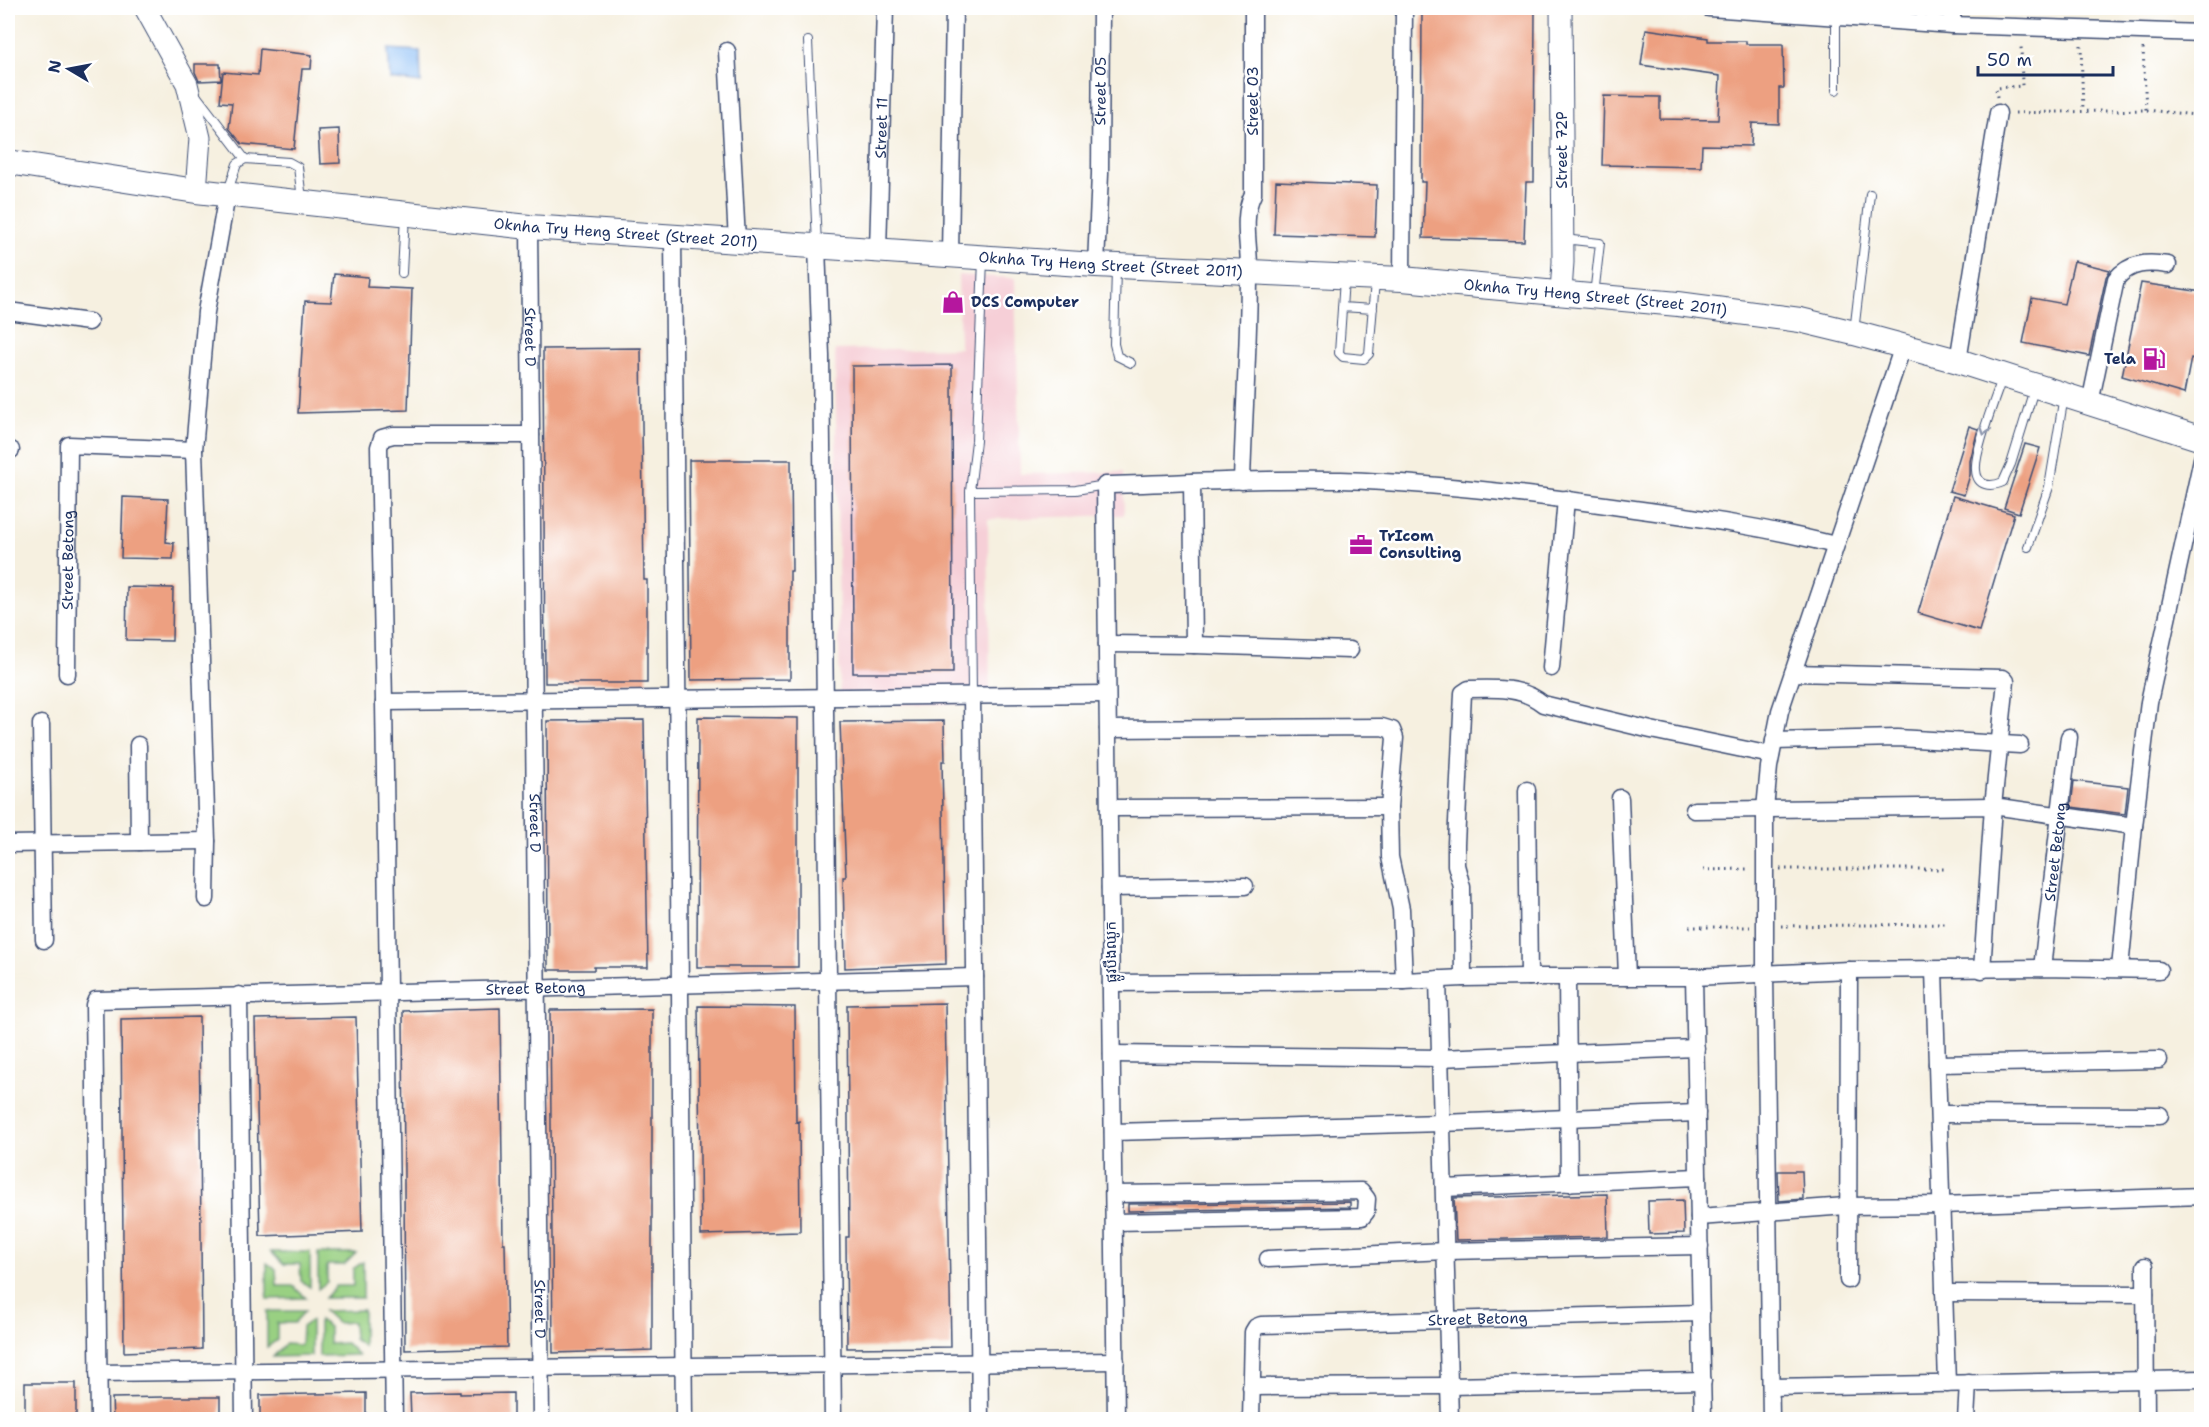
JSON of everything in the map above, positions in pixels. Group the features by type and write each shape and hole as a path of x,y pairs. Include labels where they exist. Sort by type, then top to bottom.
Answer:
{"main road":[{"name":"Oknha Try Heng Street (Street 2011)","path":"8,162 227,195 530,227 1106,265 1402,279 1678,304 1800,320 1854,333 1958,361 2202,439"}],"street":[{"path":"145,8 187,84 200,138 196,191"},
{"name":"Street 11","path":"878,250 885,8"},
{"path":"950,255 954,8"},
{"name":"Street 05","path":"1101,8 1100,174 1106,265"},
{"name":"Street 03","path":"1242,480 1250,271 1258,231 1258,202 1253,194 1253,8"},
{"path":"1402,279 1404,8"},
{"name":"Street 72P","path":"1561,8 1563,239 1561,292"},
{"path":"1709,8 1952,26 2202,33"},
{"path":"1952,8 1952,26"},
{"path":"728,51 737,241"},
{"path":"1958,361 1998,113"},
{"path":"206,899 207,841 194,450 206,312 227,195"},
{"name":"Street D","path":"530,227 541,1419"},
{"path":"673,237 684,1419"},
{"path":"817,246 821,356 833,1419"},
{"path":"2090,403 2116,279 2122,271 2145,262 2168,265"},
{"path":"8,311 88,322"},
{"path":"1771,1419 1765,809 1780,711 1903,346"},
{"path":"394,1419 379,447 382,438 393,435 531,435"},
{"name":"Street Betong","path":"67,674 69,446 194,450"},
{"path":"2120,968 2148,702 2202,459"},
{"path":"1105,485 1242,480 1340,480 1437,485 1566,499 1713,520 1835,545"},
{"path":"1192,482 1194,645"},
{"name":"ផ្លូវបឹងឈូក","path":"1105,485 1116,1419"},
{"path":"1551,668 1566,499"},
{"path":"1107,644 1350,650"},
{"path":"1793,673 2003,678 2006,681 1993,806 1982,970"},
{"path":"1463,978 1462,887 1456,865 1456,810 1464,693 1469,689 1513,690 1533,695 1543,704 1651,730 1773,748 1897,738 2020,745"},
{"path":"384,702 1107,694"},
{"path":"972,696 980,1419"},
{"path":"42,724 44,940"},
{"path":"1108,729 1382,727 1392,730 1395,738 1389,807 1390,857 1401,909 1404,981"},
{"name":"Street Betong","path":"2042,968 2069,737"},
{"path":"138,745 139,842"},
{"path":"1527,790 1528,977"},
{"path":"1620,798 1627,977"},
{"path":"1694,810 1993,806 2134,826"},
{"path":"1109,808 1389,807"},
{"path":"8,844 207,841"},
{"path":"1110,888 1245,886"},
{"path":"1111,982 1694,977 1849,970 2042,968 2159,970"},
{"path":"1848,1280 1846,1206 1849,970"},
{"path":"1934,970 1947,1384"},
{"name":"Street Betong","path":"98,1373 94,1005 96,1000 975,977"},
{"path":"1694,977 1703,1419"},
{"path":"1567,978 1569,1183"},
{"path":"1438,980 1450,1419"},
{"path":"239,995 244,1419"},
{"path":"1112,1054 1440,1058 1696,1048"},
{"path":"1937,1064 2158,1060"},
{"path":"1113,1132 1697,1113"},
{"path":"1939,1114 2160,1115"},
{"path":"1444,1188 1698,1177"},
{"path":"1114,1194 1361,1191 1367,1199 1366,1212 1362,1217 1115,1221"},
{"path":"1699,1217 1846,1206 2202,1196"},
{"path":"1268,1258 1446,1251 1700,1246"},
{"path":"2145,1266 2146,1419"},
{"path":"1944,1293 2145,1294"},
{"name":"Street Betong","path":"1251,1387 1253,1332 1256,1327 1269,1323 1701,1313"},
{"path":"99,1419 98,1373 1116,1361"},
{"path":"1771,1387 2202,1379"},
{"path":"1251,1419 1251,1387 1702,1381"},
{"path":"1966,1419 1968,1383"}],"lane":[{"path":"1836,16 1836,90"},
{"path":"808,41 817,246"},
{"path":"187,84 245,159"},
{"path":"227,195 237,164 245,159 290,162 298,167 303,203"},
{"path":"1854,333 1870,194"},
{"path":"402,273 405,214"},
{"path":"1563,239 1600,243 1594,296"},
{"path":"972,696 970,491 976,441 983,257"},
{"path":"1106,265 1113,344 1118,356 1131,363"},
{"path":"1344,276 1339,353 1343,357 1364,359 1368,358 1376,278"},
{"path":"1342,307 1373,309"},
{"path":"2003,375 1978,453 1976,471 1981,482 1986,486 2003,482 2011,464 2035,386"},
{"path":"2028,547 2049,487 2064,395"},
{"path":"970,491 1076,490 1105,485"}],"path":[{"path":"2020,27 2022,86 1996,88 1998,113 2146,110 2196,115 2202,112"},
{"path":"2081,29 2083,111"},
{"path":"2142,31 2146,110"},
{"path":"1703,870 1944,869"},
{"path":"1689,927 1945,924"}],"shaded area":[{"path":"958,275 1015,278 1020,474 1123,472 1124,515 988,519 990,704 840,705 835,350 960,348"}],"green space":[{"path":"271,1252 310,1252 310,1287 301,1281 300,1264 283,1264"},
{"path":"318,1253 356,1253 344,1265 327,1265 327,1282 318,1289"},
{"path":"363,1262 363,1298 325,1298 336,1286 353,1286 353,1269"},
{"path":"267,1263 276,1269 277,1286 293,1286 306,1298 267,1299"},
{"path":"363,1310 363,1346 354,1339 353,1322 337,1323 324,1311"},
{"path":"267,1311 305,1311 294,1323 277,1323 277,1340 267,1347"},
{"path":"319,1320 329,1327 329,1344 346,1343 358,1355 319,1356"},
{"path":"311,1321 311,1356 273,1357 285,1344 301,1345 302,1327"}],"water":[{"path":"388,49 420,51 421,83 390,79"}],"building":[{"path":"1422,8 1535,8 1534,182 1526,182 1524,241 1423,238 1425,182 1421,182"},
{"path":"1646,29 1708,38 1708,41 1783,44 1784,88 1779,88 1779,124 1752,123 1751,146 1702,145 1701,167 1602,165 1604,96 1660,97 1660,119 1718,120 1720,76 1641,65"},
{"path":"260,49 312,55 311,69 302,69 294,149 242,144 229,128 232,103 220,102 223,72 258,75"},
{"path":"195,64 220,64 221,80 199,81 195,72"},
{"path":"339,129 340,163 320,164 318,130"},
{"path":"1276,181 1377,185 1375,237 1274,234"},
{"path":"2074,261 2110,270 2106,277 2089,356 2023,343 2032,298 2064,304"},
{"path":"334,274 368,277 367,287 412,289 408,410 298,413 305,301 331,302"},
{"path":"2141,283 2202,292 2202,360 2191,358 2184,394 2122,376"},
{"path":"641,348 644,580 647,580 647,683 545,683 543,349"},
{"path":"952,365 953,673 853,673 852,366"},
{"path":"1969,426 1978,429 1964,495 1949,491"},
{"path":"2025,444 2040,448 2019,513 2004,508"},
{"path":"689,460 791,460 790,679 691,680"},
{"path":"1953,496 2014,514 1979,631 1918,613"},
{"path":"123,497 168,499 166,542 174,543 173,559 121,558"},
{"path":"127,587 173,588 172,641 126,640"},
{"path":"698,717 798,718 798,967 697,967"},
{"path":"644,720 648,967 548,970 547,721"},
{"path":"944,721 945,761 942,761 946,964 845,968 843,877 846,877 840,722"},
{"path":"2074,781 2128,787 2125,814 2071,807"},
{"path":"945,1003 951,1347 847,1348 846,1237 849,1237 847,1005"},
{"path":"698,1006 795,1007 800,1232 701,1235"},
{"path":"500,1008 503,1243 505,1243 507,1347 405,1350 403,1011"},
{"path":"652,1009 652,1350 553,1353 550,1010"},
{"path":"199,1017 202,1349 124,1352 121,1019"},
{"path":"356,1017 362,1232 260,1236 255,1019"},
{"path":"1778,1171 1802,1171 1803,1199 1779,1201"},
{"path":"1607,1194 1608,1237 1456,1240 1454,1198"},
{"path":"1683,1200 1684,1233 1649,1234 1648,1201"},
{"path":"1350,1202 1350,1207 1128,1211 1128,1204"},
{"path":"25,1383 76,1383 76,1419 25,1419"},
{"path":"460,1392 460,1394 513,1393 513,1419 411,1419 410,1393"},
{"path":"366,1393 366,1419 260,1419 260,1395"},
{"path":"220,1397 220,1419 113,1419 112,1398"}],"place":[{"name":"DCS Computer","path":"953,302"},
{"name":"Tela","path":"2154,359"},
{"name":"TrIcom Consulting","path":"1361,545"}]}
